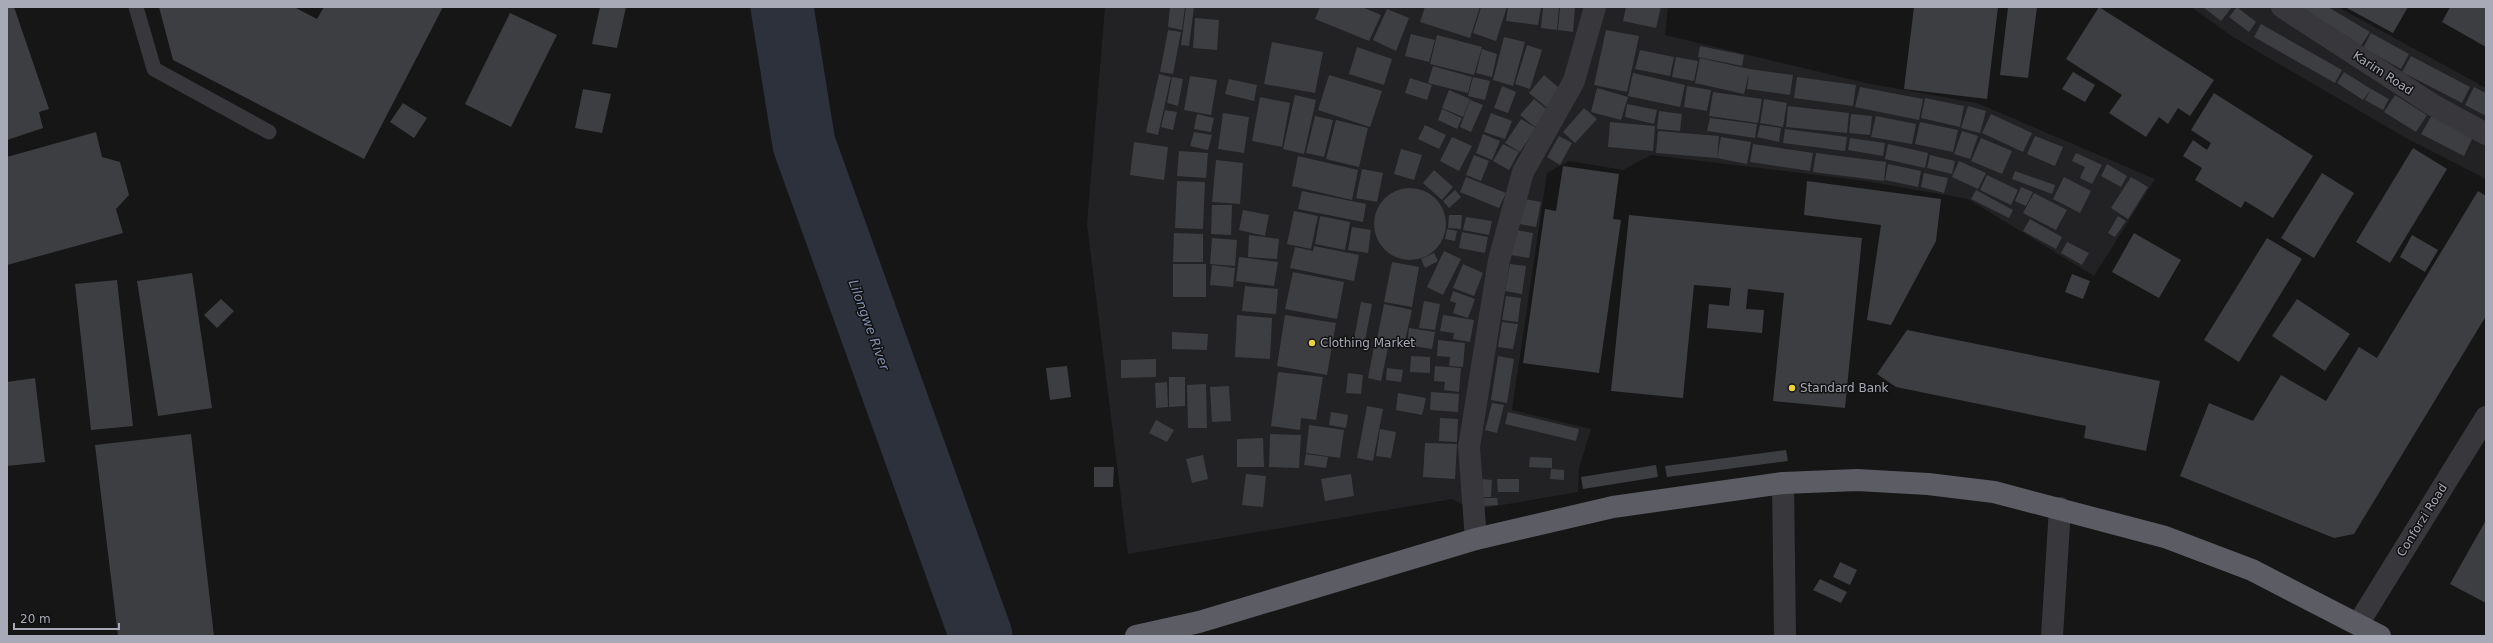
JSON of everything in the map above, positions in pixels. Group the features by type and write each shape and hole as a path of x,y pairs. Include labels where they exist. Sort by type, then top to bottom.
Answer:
{"highway":[{"path":"1136,636 1199,622 1476,538 1613,507 1783,483 1857,480 1928,484 1994,492 2060,508 2165,538 2252,570 2380,636"}],"street":[{"path":"1476,538 1469,447 1499,260 1523,172 1574,81 1595,7"},
{"name":"Karim Road","path":"2282,7 2433,105 2486,134"},
{"name":"Conforzi Road","path":"2358,624 2486,417"},
{"path":"1783,483 1785,636"},
{"path":"2052,636 2060,508"}],"lane":[{"path":"136,7 154,69 269,132"}],"shaded area":[{"name":"Clothing Market","path":"1105,7 1668,7 1665,35 1866,83 1977,103 2155,179 2094,276 1968,199 1866,181 1651,155 1623,170 1569,161 1547,173 1512,410 1591,429 1579,468 1578,492 1473,510 1452,499 1128,554 1087,224"},
{"path":"2191,7 2338,7 2486,88 2486,179 2404,137 2233,37"}],"building":[{"path":"7,7 14,7 49,109 39,112 43,128 7,140"},
{"path":"159,7 294,7 317,19 324,7 443,7 364,159 173,60"},
{"path":"600,7 626,7 617,48 592,44"},
{"path":"1170,7 1185,7 1182,30 1168,27"},
{"path":"1186,7 1194,7 1189,46 1181,45"},
{"path":"1320,7 1362,7 1381,15 1369,41 1315,19"},
{"path":"1425,7 1480,7 1470,38 1420,22"},
{"path":"1481,7 1507,7 1496,41 1473,33"},
{"path":"1508,7 1541,8 1538,25 1506,21"},
{"path":"1543,7 1559,7 1557,30 1541,28"},
{"path":"1560,7 1575,7 1573,32 1558,30"},
{"path":"1626,7 1661,7 1656,28 1623,21"},
{"path":"1914,7 1998,7 1987,99 1904,89"},
{"path":"2008,7 2037,7 2028,78 2000,75"},
{"path":"2099,7 2214,80 2190,116 2178,108 2168,124 2159,117 2146,137 2109,113 2122,95 2066,59"},
{"path":"2203,7 2232,7 2221,21"},
{"path":"2237,7 2256,22 2249,32 2229,17"},
{"path":"2292,7 2328,7 2370,32 2359,49"},
{"path":"2345,7 2408,7 2393,33"},
{"path":"2450,7 2486,7 2486,47 2442,22"},
{"path":"1387,9 1409,18 1396,51 1373,40"},
{"path":"510,13 557,35 511,127 465,104"},
{"path":"1195,18 1219,20 1217,50 1193,48"},
{"path":"2261,24 2342,70 2335,83 2254,37"},
{"path":"1168,30 1181,32 1173,74 1160,72"},
{"path":"1606,30 1639,36 1627,92 1594,85"},
{"path":"2371,33 2409,54 2401,69 2363,48"},
{"path":"1411,34 1435,40 1429,62 1405,56"},
{"path":"1437,35 1482,47 1474,75 1430,64"},
{"path":"1504,37 1525,42 1513,86 1493,80"},
{"path":"1272,42 1323,52 1315,93 1264,84"},
{"path":"1527,45 1542,50 1530,89 1515,84"},
{"path":"1700,46 1744,55 1742,66 1698,57"},
{"path":"1357,47 1392,59 1384,85 1349,74"},
{"path":"1482,49 1497,54 1492,77 1476,73"},
{"path":"1640,50 1674,57 1670,76 1635,69"},
{"path":"2411,56 2470,87 2462,103 2402,72"},
{"path":"1676,57 1698,61 1694,81 1672,77"},
{"path":"1700,58 1749,69 1793,75 1790,95 1747,89 1749,73 1744,94 1695,83"},
{"path":"1433,66 1472,77 1468,93 1428,83"},
{"path":"2073,72 2095,85 2085,102 2062,89"},
{"path":"2344,72 2371,89 2363,100 2337,83"},
{"path":"1633,73 1685,85 1680,107 1628,96"},
{"path":"1159,74 1171,77 1158,135 1146,132"},
{"path":"1329,75 1382,91 1370,127 1318,110"},
{"path":"1544,75 1565,93 1550,110 1529,93"},
{"path":"1190,76 1217,80 1211,115 1184,110"},
{"path":"1172,77 1183,79 1178,106 1167,103"},
{"path":"1473,77 1490,81 1485,100 1468,96"},
{"path":"1797,77 1856,85 1853,106 1794,98"},
{"path":"1410,78 1432,85 1427,100 1405,93"},
{"path":"1229,79 1257,85 1254,101 1225,94"},
{"path":"1502,86 1516,92 1508,113 1494,108"},
{"path":"1687,86 1711,90 1707,111 1684,107"},
{"path":"1860,87 1923,99 1919,120 1855,107"},
{"path":"2474,87 2486,93 2486,116 2465,105"},
{"path":"1597,88 1628,97 1621,120 1591,112"},
{"path":"583,89 611,94 602,133 575,128"},
{"path":"2371,89 2389,99 2383,110 2365,100"},
{"path":"1449,90 1470,99 1463,117 1442,108"},
{"path":"1713,92 1762,99 1758,123 1709,116"},
{"path":"2214,93 2313,156 2273,218 2245,201 2241,208 2195,180 2202,168 2183,156 2193,140 2207,150 2211,143 2191,130"},
{"path":"1295,95 1316,100 1304,154 1283,149"},
{"path":"2395,95 2427,115 2416,132 2384,112"},
{"path":"1260,97 1290,103 1282,147 1252,141"},
{"path":"1925,98 1964,106 1960,127 1921,118"},
{"path":"1534,99 1549,111 1535,127 1520,115"},
{"path":"1764,99 1787,103 1783,127 1760,123"},
{"path":"1470,100 1483,105 1471,132 1460,127"},
{"path":"403,103 427,118 414,138 390,122"},
{"path":"1627,104 1657,110 1654,124 1625,117"},
{"path":"1788,106 1849,113 1847,133 1786,127"},
{"path":"1968,106 1986,111 1980,133 1961,128"},
{"path":"1584,108 1597,119 1575,143 1563,132"},
{"path":"1442,109 1462,118 1457,129 1438,120"},
{"path":"1165,110 1177,112 1173,130 1161,127"},
{"path":"1659,111 1682,114 1680,131 1657,129"},
{"path":"1223,113 1249,117 1244,153 1218,149"},
{"path":"1491,113 1512,121 1505,139 1484,132"},
{"path":"1197,114 1214,118 1211,132 1194,129"},
{"path":"1851,114 1872,116 1870,135 1849,133"},
{"path":"1991,114 2032,133 2023,152 1982,133"},
{"path":"2432,115 2473,137 2464,156 2421,134"},
{"path":"1315,116 1333,120 1324,157 1306,153"},
{"path":"1876,116 1916,124 1912,144 1871,137"},
{"path":"1710,118 1757,124 1755,138 1707,131"},
{"path":"1521,119 1536,128 1520,152 1505,143"},
{"path":"1336,120 1368,128 1359,167 1326,159"},
{"path":"1610,122 1655,126 1653,151 1608,147"},
{"path":"1920,122 1958,130 1953,152 1915,144"},
{"path":"1425,125 1446,135 1439,149 1418,139"},
{"path":"1760,125 1781,128 1779,142 1757,137"},
{"path":"1785,129 1847,137 1845,151 1783,143"},
{"path":"1658,131 1719,136 1717,158 1656,153"},
{"path":"1962,131 1978,136 1970,159 1954,154"},
{"path":"96,132 102,157 120,162 129,195 116,209 123,233 7,265 7,157"},
{"path":"1194,132 1212,135 1208,150 1190,146"},
{"path":"1483,134 1500,141 1492,160 1476,153"},
{"path":"1559,136 1572,143 1560,165 1547,157"},
{"path":"2035,136 2063,147 2055,166 2027,154"},
{"path":"1452,137 1472,146 1459,171 1440,161"},
{"path":"1721,137 1751,142 1747,164 1717,158"},
{"path":"1850,138 1885,143 1883,156 1848,150"},
{"path":"1981,138 2012,151 2002,174 1971,161"},
{"path":"1134,142 1168,147 1164,180 1130,175"},
{"path":"1503,144 1519,152 1509,170 1493,161"},
{"path":"1753,144 1813,153 1810,171 1750,162"},
{"path":"1888,144 1928,153 1925,168 1885,159"},
{"path":"2413,148 2447,169 2390,263 2356,242"},
{"path":"1401,149 1422,155 1414,180 1394,174"},
{"path":"1179,151 1208,153 1206,178 1177,176"},
{"path":"1816,153 1886,162 1884,181 1813,172"},
{"path":"2076,153 2102,165 2092,184 2080,178 2085,167 2072,161"},
{"path":"1474,155 1489,161 1481,181 1466,175"},
{"path":"1930,155 1955,161 1952,174 1927,168"},
{"path":"1298,156 1358,170 1352,200 1292,186"},
{"path":"1216,160 1243,163 1240,204 1212,202"},
{"path":"1959,161 1986,173 1978,189 1952,177"},
{"path":"1888,164 1921,171 1918,187 1885,180"},
{"path":"2107,164 2127,176 2121,187 2101,176"},
{"path":"1563,166 1619,174 1613,219 1621,220 1599,373 1523,363 1545,209 1556,211"},
{"path":"1362,169 1383,173 1377,202 1356,198"},
{"path":"1434,170 1453,187 1442,200 1423,183"},
{"path":"2015,171 2055,185 2052,194 2012,179"},
{"path":"1924,173 1948,178 1944,193 1921,187"},
{"path":"2322,173 2354,193 2314,258 2281,238"},
{"path":"1987,175 2018,190 2011,205 1980,190"},
{"path":"1466,177 1506,193 1499,208 1460,192"},
{"path":"2064,177 2091,191 2080,213 2053,199"},
{"path":"2131,177 2148,187 2128,219 2111,208"},
{"path":"1177,181 1205,182 1203,229 1175,228"},
{"path":"1807,181 1941,199 1936,241 1891,325 1867,320 1881,225 1804,215"},
{"path":"2021,187 2033,192 2026,206 2015,201"},
{"path":"1410,188 1430,194 1440,204 1446,224 1440,244 1430,254 1410,260 1390,254 1380,244 1374,224 1380,204 1390,194"},
{"path":"1455,190 1461,197 1449,208 1443,201"},
{"path":"1976,190 2013,210 2009,218 1971,199"},
{"path":"1302,191 1366,204 1363,222 1298,209"},
{"path":"2478,191 2486,196 2486,316 2354,534 2334,538 2180,476 2209,403 2253,421 2281,375 2326,401 2359,347 2377,358"},
{"path":"2034,193 2067,210 2056,230 2023,213"},
{"path":"1525,199 1541,202 1536,227 1520,224"},
{"path":"1212,205 1232,205 1231,235 1211,234"},
{"path":"1243,210 1269,215 1265,236 1239,230"},
{"path":"1294,211 1318,216 1311,249 1287,244"},
{"path":"1449,215 1462,215 1461,229 1448,228"},
{"path":"1629,215 1862,238 1845,408 1773,401 1784,293 1748,289 1746,309 1764,310 1762,333 1707,328 1709,304 1729,306 1731,288 1694,285 1683,398 1611,391"},
{"path":"1320,216 1350,222 1345,250 1315,244"},
{"path":"2118,216 2126,221 2115,237 2108,233"},
{"path":"1466,217 1492,221 1489,235 1463,230"},
{"path":"2030,219 2062,237 2056,249 2023,231"},
{"path":"1352,227 1371,230 1368,253 1348,250"},
{"path":"1447,229 1457,231 1455,241 1445,239"},
{"path":"1516,230 1533,233 1529,258 1511,255"},
{"path":"1462,232 1488,237 1485,253 1459,248"},
{"path":"1174,233 1203,234 1203,262 1173,262"},
{"path":"2134,233 2181,260 2159,298 2112,272"},
{"path":"1249,235 1279,239 1277,259 1248,257"},
{"path":"2412,235 2438,250 2425,272 2400,257"},
{"path":"1212,238 1237,240 1235,266 1210,264"},
{"path":"2267,238 2302,259 2239,362 2204,340"},
{"path":"2067,242 2089,253 2082,265 2061,253"},
{"path":"1314,246 1359,255 1354,281 1290,268 1295,247 1313,251"},
{"path":"1444,251 1461,259 1443,295 1427,287"},
{"path":"1434,253 1438,261 1425,268 1421,259"},
{"path":"1239,257 1278,262 1274,286 1236,281"},
{"path":"1392,262 1419,267 1412,307 1384,302"},
{"path":"1173,264 1206,264 1206,297 1173,297"},
{"path":"1463,264 1483,273 1474,296 1453,288"},
{"path":"1510,264 1526,266 1522,294 1505,291"},
{"path":"1212,265 1235,268 1233,287 1210,285"},
{"path":"1293,272 1344,282 1337,319 1285,309"},
{"path":"192,273 212,408 158,416 137,281"},
{"path":"2072,274 2090,281 2083,299 2065,292"},
{"path":"117,280 133,426 91,430 75,284"},
{"path":"1245,286 1278,289 1276,314 1242,311"},
{"path":"1453,291 1475,299 1468,318 1453,313 1456,303 1450,301"},
{"path":"1506,296 1521,298 1518,322 1502,320"},
{"path":"221,299 234,311 217,328 204,315"},
{"path":"2297,299 2350,334 2325,371 2272,336"},
{"path":"1424,301 1440,304 1435,330 1419,328"},
{"path":"1361,302 1372,304 1365,341 1354,339"},
{"path":"1384,304 1412,310 1404,345 1377,339"},
{"path":"1237,315 1272,318 1270,359 1235,357"},
{"path":"1285,315 1336,323 1327,375 1277,366"},
{"path":"1443,315 1474,320 1470,342 1453,339 1454,333 1440,331"},
{"path":"1502,322 1518,324 1513,349 1498,347"},
{"path":"1409,328 1435,332 1432,349 1407,345"},
{"path":"1907,330 2160,381 2146,451 2084,438 2086,426 1896,387 1877,374"},
{"path":"1172,332 1208,334 1207,350 1172,349"},
{"path":"1438,340 1465,343 1463,367 1449,366 1450,357 1437,356"},
{"path":"1375,341 1389,343 1381,381 1368,378"},
{"path":"1411,356 1430,357 1430,373 1410,372"},
{"path":"1498,356 1514,359 1507,403 1491,400"},
{"path":"1156,359 1156,377 1121,378 1121,360"},
{"path":"1067,366 1071,397 1050,400 1046,368"},
{"path":"1435,366 1461,368 1459,392 1444,390 1445,382 1434,381"},
{"path":"1387,368 1403,370 1401,382 1386,380"},
{"path":"1278,372 1323,377 1316,420 1301,418 1300,430 1271,426"},
{"path":"1348,373 1363,375 1361,394 1346,393"},
{"path":"1169,377 1185,377 1185,406 1169,407"},
{"path":"35,378 45,462 7,466 7,382"},
{"path":"1167,382 1168,407 1156,408 1155,383"},
{"path":"1206,384 1207,428 1188,428 1187,385"},
{"path":"1229,386 1231,421 1212,422 1210,387"},
{"path":"1431,392 1459,394 1458,412 1430,410"},
{"path":"1398,393 1426,398 1422,415 1396,410"},
{"path":"1492,403 1504,405 1497,433 1485,430"},
{"path":"1367,406 1383,409 1373,461 1357,458"},
{"path":"1331,412 1348,415 1346,428 1329,425"},
{"path":"1508,412 1579,429 1576,441 1505,424"},
{"path":"1440,418 1458,419 1457,442 1439,441"},
{"path":"1156,420 1174,430 1167,442 1149,433"},
{"path":"1309,425 1344,430 1340,458 1306,453"},
{"path":"1380,429 1396,432 1391,458 1376,456"},
{"path":"191,434 214,636 118,636 95,445"},
{"path":"1270,434 1301,435 1299,468 1269,467"},
{"path":"1263,438 1264,467 1237,467 1237,439"},
{"path":"1425,443 1457,444 1455,479 1423,477"},
{"path":"1786,450 1788,461 1667,477 1665,466"},
{"path":"1306,454 1328,457 1326,468 1304,465"},
{"path":"1203,455 1208,479 1192,483 1186,459"},
{"path":"1530,457 1552,458 1552,468 1529,467"},
{"path":"1656,465 1658,477 1583,489 1581,477"},
{"path":"1094,467 1114,467 1113,487 1094,487"},
{"path":"1551,469 1564,470 1564,480 1550,479"},
{"path":"1246,474 1266,476 1263,507 1242,505"},
{"path":"1351,474 1354,496 1325,501 1321,479"},
{"path":"1481,479 1492,480 1491,497 1481,497"},
{"path":"1497,479 1519,479 1519,492 1498,492"},
{"path":"1482,498 1497,498 1498,505 1482,506"},
{"path":"2486,520 2486,603 2450,584"},
{"path":"1840,562 1857,570 1850,585 1833,577"},
{"path":"1820,579 1847,592 1841,603 1813,590"}],"waterway":[{"name":"Lilongwe River","path":"782,7 804,144 981,636"}],"place":[{"name":"Clothing Market","path":"1312,343"},
{"name":"Standard Bank","path":"1792,388"}]}
